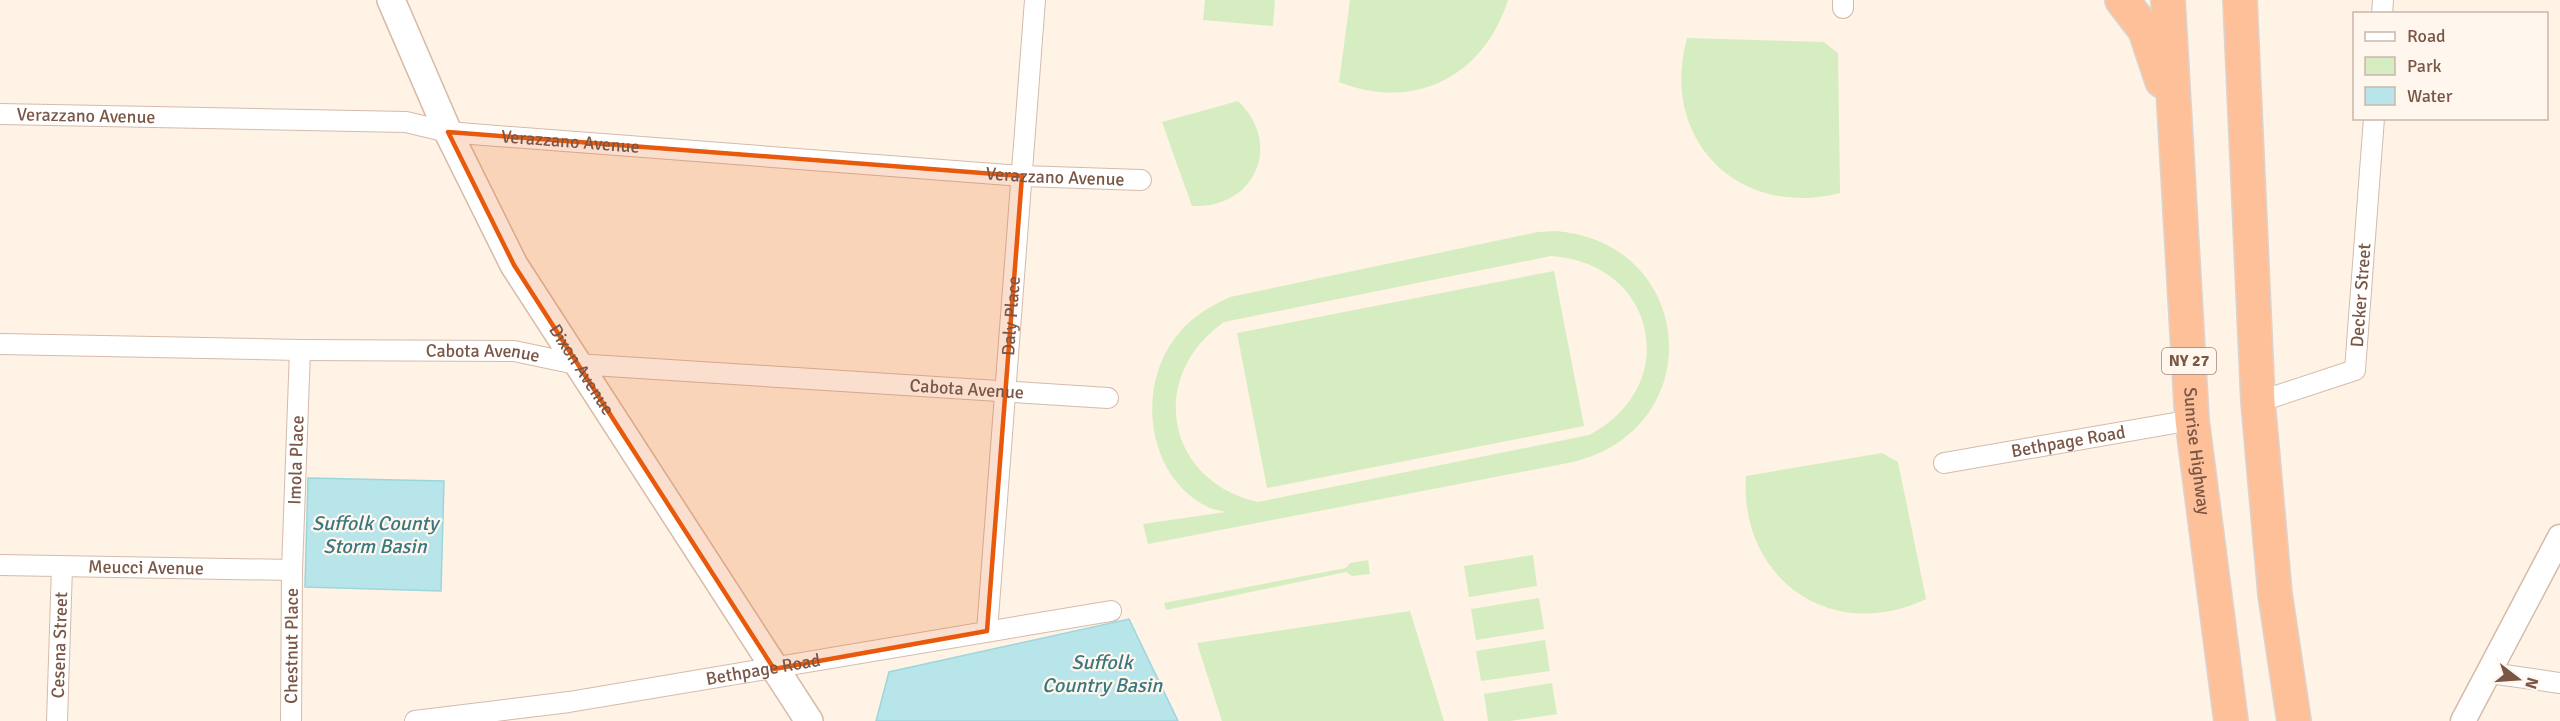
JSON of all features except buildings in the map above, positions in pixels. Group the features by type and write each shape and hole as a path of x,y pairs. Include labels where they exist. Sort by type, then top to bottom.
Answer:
{"highway":[{"path":"2122,0 2145,30 2174,118"},
{"name":"Sunrise Highway","path":"2168,0 2192,420 2231,721"},
{"path":"2240,0 2258,402 2275,594 2294,721"}],"main road":[{"name":"Dixon Avenue","path":"391,0 448,132 514,265 809,721"}],"street":[{"name":"Daly Place","path":"987,631 1035,0"},
{"name":"Verazzano Avenue","path":"0,114 406,122 448,132 1022,176 1141,180"},
{"name":"Decker Street","path":"2258,402 2355,370 2374,120"},
{"name":"Cabota Avenue","path":"0,344 300,350 514,351 576,364 1108,398"},
{"name":"Imola Place","path":"292,570 300,350"},
{"name":"Bethpage Road","path":"1944,463 2192,420"},
{"path":"2463,721 2560,537"},
{"name":"Meucci Avenue","path":"0,565 292,570"},
{"name":"Cesena Street","path":"57,721 62,567"},
{"name":"Chestnut Place","path":"291,721 292,570"},
{"name":"Bethpage Road","path":"415,721 569,702 1111,611"},
{"path":"2490,673 2560,682"},
{"path":"563,721 569,702"}],"highlighted area":[{"path":"448,132 1022,176 987,631 774,669 514,265"}],"green space":[{"path":"1205,0 1275,0 1273,26 1203,20"},
{"path":"1350,0 1508,0 1497,27 1482,49 1464,67 1443,81 1420,89 1394,93 1367,90 1339,82"},
{"path":"1687,38 1824,42 1838,53 1840,193 1803,198 1769,194 1739,182 1715,163 1696,138 1685,108 1681,75"},
{"path":"1238,101 1252,118 1259,136 1260,154 1256,171 1246,186 1232,197 1214,204 1192,206 1162,122"},
{"path":"1556,231 1603,243 1637,268 1659,301 1669,339 1665,378 1648,414 1617,443 1573,462 1148,544 1143,524 1226,512 1210,508 1187,493 1172,475 1160,454 1154,430 1152,406 1155,382 1163,359 1175,338 1193,319 1230,297 1538,232","holes":["1551,256 1587,264 1615,280 1634,303 1645,330 1646,359 1638,387 1619,414 1589,435 1258,502 1227,490 1203,473 1186,450 1177,424 1176,397 1184,370 1200,344 1224,322"]},
{"path":"1554,271 1584,426 1267,488 1237,333"},
{"path":"1882,453 1898,462 1926,599 1891,611 1857,613 1826,607 1798,593 1775,572 1758,545 1748,513 1746,476"},
{"path":"1533,555 1537,586 1469,597 1464,566"},
{"path":"1368,560 1370,574 1352,576 1346,572 1166,610 1164,603 1346,568 1350,563"},
{"path":"1539,598 1544,629 1476,640 1471,609"},
{"path":"1410,611 1444,721 1222,721 1197,643"},
{"path":"1545,640 1550,671 1481,681 1476,651"},
{"path":"1552,683 1557,714 1510,721 1488,721 1484,694"}],"water":[{"name":"Suffolk County Storm Basin","path":"308,478 444,481 441,591 305,587"},
{"name":"Suffolk Country Basin","path":"1129,619 1178,721 876,721 889,672"}]}
